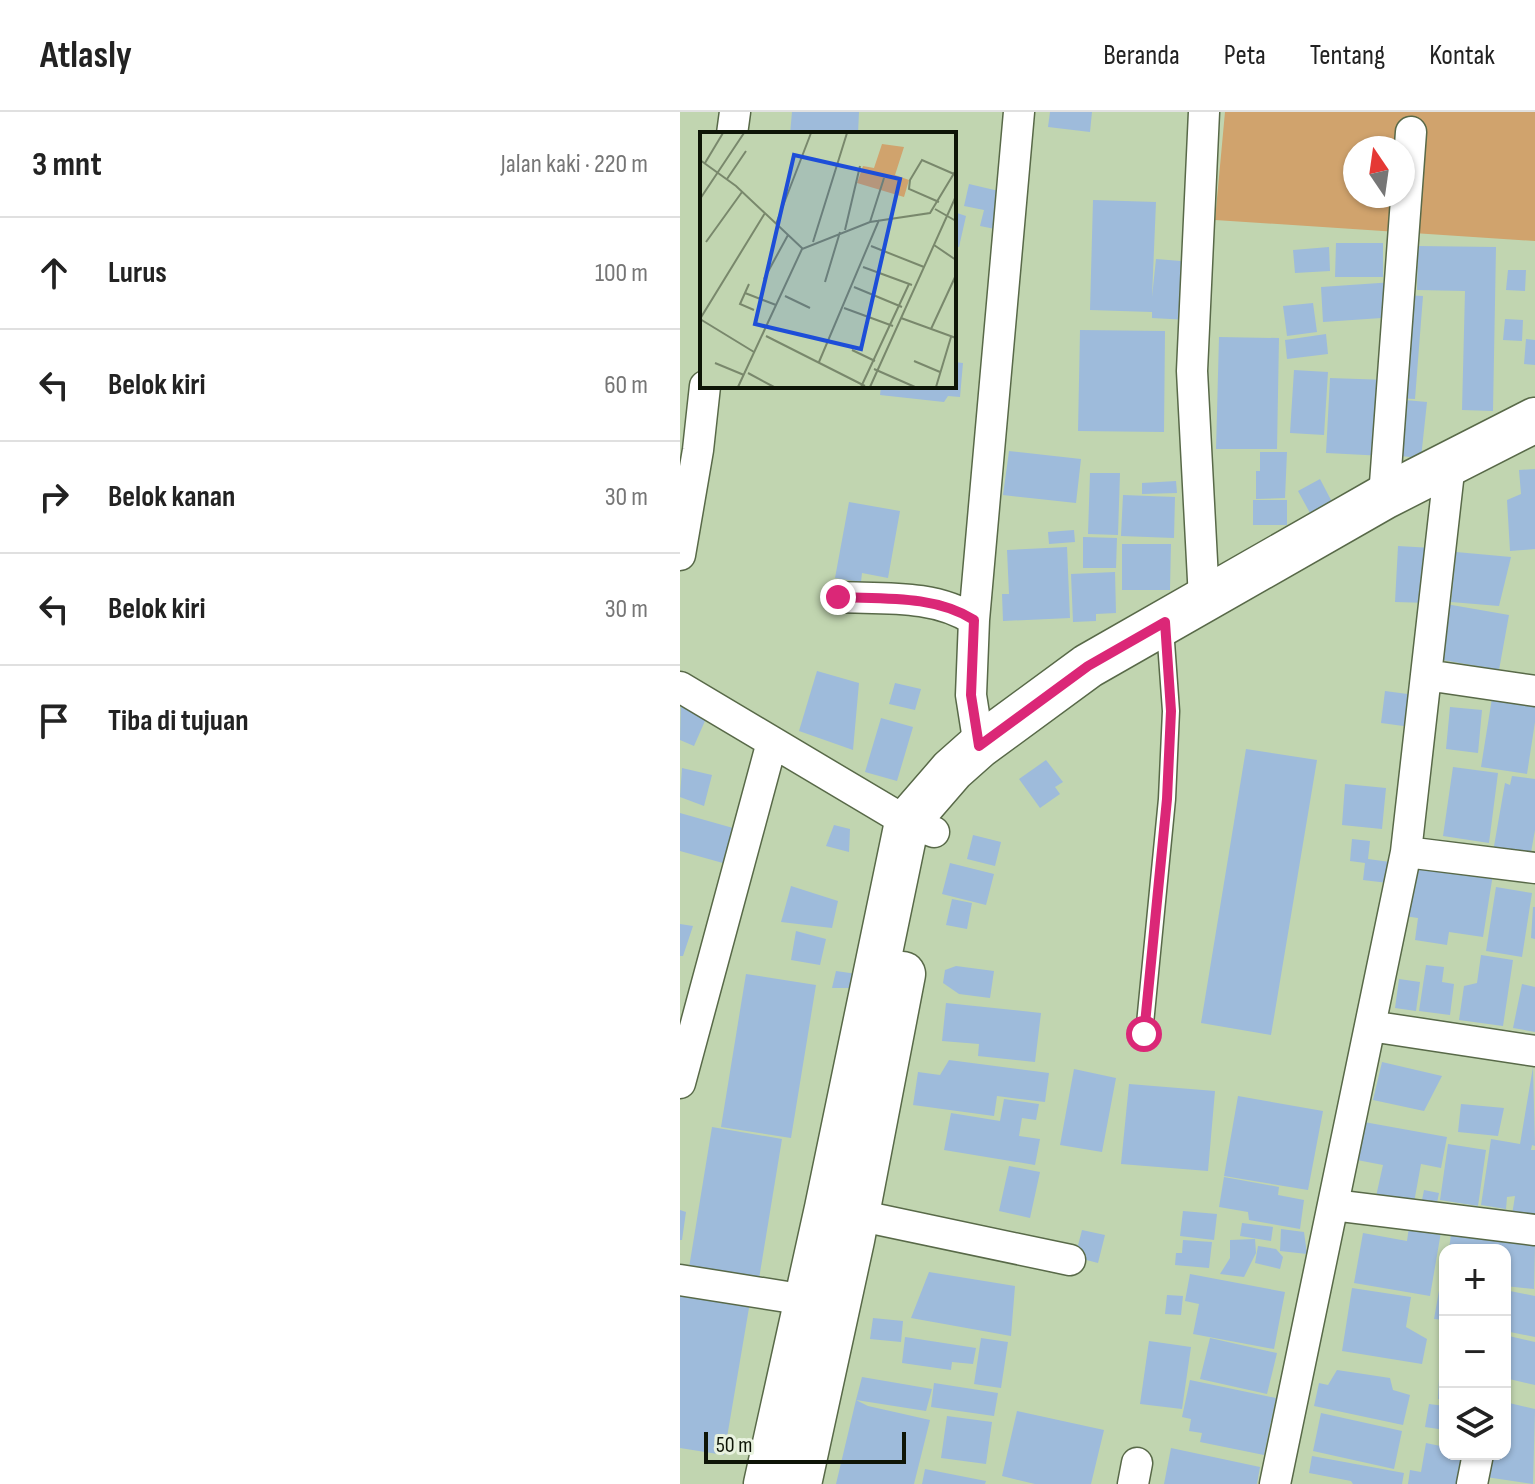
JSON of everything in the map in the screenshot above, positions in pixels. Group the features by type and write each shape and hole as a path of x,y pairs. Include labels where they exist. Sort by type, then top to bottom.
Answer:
{"main road":[{"path":"784,1477 806,1300 863,1024 924,816 952,770 979,746 1088,666 1384,497 1535,420"},
{"path":"784,1477 857,1215 910,937 924,816"}],"street":[{"path":"732,132 735,112"},
{"path":"979,746 971,695 974,620 1019,112"},
{"path":"1204,112 1192,371 1204,599"},
{"path":"1384,497 1411,132"},
{"path":"680,555 705,388"},
{"path":"1275,1484 1406,852 1450,463"},
{"path":"838,597 916,600 959,610 974,620"},
{"path":"1426,675 1535,691"},
{"path":"680,687 772,742 924,816"},
{"path":"680,1083 772,742"},
{"path":"1406,852 1535,868"},
{"path":"1370,1026 1535,1051"},
{"path":"1333,1205 1535,1230"},
{"path":"857,1215 1070,1260"},
{"path":"680,1280 806,1300"},
{"path":"1472,1484 1477,1460"}],"lane":[{"path":"1144,1034 1168,784 1171,711 1165,622"}],"shaded area":[{"path":"1225,112 1535,112 1535,241 1215,220"}],"building":[{"path":"792,112 859,112 858,132 790,132"},
{"path":"1050,112 1092,112 1090,132 1048,127"},
{"path":"969,184 1003,192 995,229 980,226 984,210 964,206"},
{"path":"1093,200 1156,202 1152,297 1156,259 1193,262 1189,320 1152,318 1152,312 1090,310"},
{"path":"956,213 966,216 959,247 956,247"},
{"path":"1336,243 1383,243 1383,277 1335,277"},
{"path":"1418,246 1496,247 1493,411 1462,410 1465,291 1417,290"},
{"path":"1329,247 1330,271 1295,273 1293,250"},
{"path":"1508,270 1526,270 1525,291 1506,290"},
{"path":"1394,282 1396,317 1323,322 1321,287"},
{"path":"1404,295 1423,296 1415,399 1396,398"},
{"path":"1313,303 1317,332 1287,336 1283,306"},
{"path":"1505,319 1523,320 1522,341 1503,340"},
{"path":"1080,330 1165,331 1164,432 1078,431"},
{"path":"1326,334 1328,354 1287,359 1285,340"},
{"path":"1219,337 1279,338 1277,449 1216,449"},
{"path":"1526,339 1535,340 1535,365 1524,364"},
{"path":"956,362 963,363 960,397 948,396 944,402 880,395 881,388 956,388"},
{"path":"1294,370 1328,372 1324,435 1290,433"},
{"path":"1330,378 1388,380 1385,456 1326,453"},
{"path":"1405,400 1427,402 1421,458 1400,456"},
{"path":"1009,451 1081,459 1076,503 1003,495"},
{"path":"1260,452 1287,452 1285,498 1256,499"},
{"path":"1535,469 1535,549 1510,551 1507,500 1521,494 1519,470"},
{"path":"1090,473 1120,473 1118,535 1088,534"},
{"path":"1320,479 1332,502 1310,513 1298,491"},
{"path":"1176,481 1177,493 1142,494 1142,483"},
{"path":"1123,495 1175,497 1174,538 1121,536"},
{"path":"1253,500 1287,500 1287,525 1253,525"},
{"path":"849,502 900,511 888,578 862,573 861,582 835,578"},
{"path":"1074,530 1075,542 1049,544 1048,532"},
{"path":"1083,537 1117,538 1116,568 1083,568"},
{"path":"1122,544 1171,544 1170,590 1122,590"},
{"path":"1398,546 1432,548 1429,603 1395,602"},
{"path":"1067,547 1070,618 1003,621 1002,594 1009,594 1007,550"},
{"path":"1456,552 1511,557 1499,606 1451,602"},
{"path":"1115,572 1116,613 1096,614 1096,621 1073,622 1071,574"},
{"path":"1446,604 1509,615 1499,670 1437,659"},
{"path":"817,671 859,683 853,750 799,731"},
{"path":"895,683 921,689 915,710 889,704"},
{"path":"1385,691 1415,695 1411,727 1381,723"},
{"path":"1492,698 1535,705 1527,774 1481,767"},
{"path":"681,702 708,714 694,746 680,740"},
{"path":"1450,707 1482,710 1478,753 1446,749"},
{"path":"881,718 913,727 897,781 865,772"},
{"path":"1246,749 1317,760 1271,1035 1201,1023"},
{"path":"1046,760 1063,782 1055,787 1060,794 1040,808 1019,779"},
{"path":"1453,767 1498,773 1489,843 1443,836"},
{"path":"682,768 712,775 704,806 680,797"},
{"path":"1512,776 1535,779 1535,830 1530,858 1493,852 1505,783 1510,785"},
{"path":"1345,784 1386,788 1382,829 1342,825"},
{"path":"680,813 740,830 730,865 680,851"},
{"path":"834,825 850,829 849,852 826,846"},
{"path":"973,835 1001,842 995,866 967,859"},
{"path":"1352,839 1370,841 1368,859 1390,862 1388,883 1363,880 1365,863 1350,861"},
{"path":"1412,861 1493,874 1483,937 1449,932 1447,945 1415,940 1418,918 1404,916"},
{"path":"950,863 994,874 986,905 942,894"},
{"path":"791,886 838,901 832,928 781,922"},
{"path":"1496,887 1532,893 1522,957 1486,951"},
{"path":"952,899 972,903 967,929 946,925"},
{"path":"1535,907 1535,939 1531,938"},
{"path":"680,924 693,926 683,956 680,956"},
{"path":"796,931 826,939 820,965 791,960"},
{"path":"1481,955 1513,960 1503,1026 1459,1020 1464,986 1477,983"},
{"path":"1426,965 1444,967 1442,982 1454,984 1450,1015 1419,1011"},
{"path":"956,966 994,971 990,998 959,994 943,983 945,970"},
{"path":"836,971 857,974 850,988 832,988"},
{"path":"746,974 816,985 791,1138 721,1127"},
{"path":"1399,979 1420,982 1416,1011 1395,1008"},
{"path":"1522,984 1535,987 1535,1032 1513,1028"},
{"path":"946,1003 1041,1013 1035,1062 978,1056 979,1044 942,1041"},
{"path":"949,1060 1049,1073 1045,1102 997,1096 994,1116 913,1105 918,1072 940,1075"},
{"path":"1382,1062 1442,1076 1424,1111 1373,1100"},
{"path":"1533,1067 1535,1146 1532,1145 1531,1150 1535,1150 1535,1219 1512,1215 1515,1196 1507,1197 1506,1209 1481,1205 1491,1139 1520,1144"},
{"path":"1074,1069 1116,1078 1102,1152 1060,1145"},
{"path":"1129,1084 1215,1091 1208,1171 1121,1164"},
{"path":"1238,1096 1323,1111 1308,1190 1224,1176"},
{"path":"1004,1099 1039,1104 1036,1120 1022,1118 1019,1136 1040,1139 1035,1165 944,1150 951,1113 1000,1121"},
{"path":"1461,1104 1504,1108 1498,1136 1458,1132"},
{"path":"1364,1122 1447,1137 1441,1168 1421,1164 1413,1208 1375,1201 1383,1165 1357,1160"},
{"path":"712,1127 782,1139 757,1291 687,1280"},
{"path":"1448,1144 1486,1150 1478,1206 1440,1200"},
{"path":"1009,1166 1040,1172 1030,1218 999,1211"},
{"path":"1224,1177 1279,1187 1278,1195 1304,1200 1300,1229 1249,1220 1248,1212 1219,1207"},
{"path":"1424,1190 1439,1193 1435,1213 1420,1210"},
{"path":"680,1210 686,1212 682,1240 680,1240"},
{"path":"1183,1211 1217,1214 1214,1240 1180,1236"},
{"path":"1242,1223 1273,1227 1271,1241 1240,1236"},
{"path":"1409,1227 1441,1232 1430,1296 1354,1283 1363,1233 1407,1241"},
{"path":"1281,1229 1304,1232 1307,1254 1280,1251"},
{"path":"1082,1230 1105,1235 1098,1263 1075,1257"},
{"path":"1451,1234 1535,1244 1534,1289 1511,1287 1511,1244 1450,1244"},
{"path":"1255,1239 1256,1253 1244,1277 1220,1274 1230,1258 1230,1240"},
{"path":"1183,1240 1212,1242 1209,1268 1175,1265 1176,1253 1182,1253"},
{"path":"1258,1246 1276,1249 1283,1257 1280,1269 1255,1263"},
{"path":"929,1272 1015,1286 1011,1336 911,1318"},
{"path":"1190,1274 1285,1292 1274,1349 1193,1334 1199,1304 1185,1301"},
{"path":"1352,1288 1411,1297 1406,1327 1427,1339 1422,1364 1342,1351"},
{"path":"680,1291 750,1302 724,1455 680,1448"},
{"path":"1439,1291 1439,1319 1434,1319"},
{"path":"1511,1291 1535,1296 1535,1337 1511,1332"},
{"path":"1167,1295 1183,1296 1181,1315 1165,1314"},
{"path":"873,1318 903,1321 901,1342 870,1339"},
{"path":"1511,1336 1535,1342 1535,1385 1511,1379"},
{"path":"905,1337 976,1348 973,1364 952,1362 951,1370 902,1363"},
{"path":"981,1338 1008,1342 1001,1388 974,1384"},
{"path":"1210,1338 1277,1353 1267,1394 1200,1379"},
{"path":"1149,1341 1191,1347 1182,1409 1140,1404"},
{"path":"1337,1370 1390,1378 1393,1390 1410,1395 1403,1425 1314,1406 1319,1383 1328,1385"},
{"path":"862,1377 932,1389 926,1411 856,1400"},
{"path":"1190,1380 1276,1398 1264,1455 1200,1442 1202,1433 1189,1431 1191,1419 1182,1417"},
{"path":"934,1383 998,1393 994,1416 931,1407"},
{"path":"856,1400 868,1406 930,1420 914,1484 836,1484"},
{"path":"1511,1403 1535,1409 1533,1484 1486,1477 1489,1460 1511,1460"},
{"path":"1429,1404 1439,1405 1439,1429 1425,1427"},
{"path":"1017,1411 1104,1430 1091,1484 1035,1484 1002,1476"},
{"path":"1321,1413 1402,1431 1394,1469 1313,1451"},
{"path":"947,1416 992,1422 986,1464 941,1458"},
{"path":"1426,1443 1439,1446 1439,1460 1463,1460 1459,1484 1408,1484 1410,1470 1421,1472"},
{"path":"1171,1448 1260,1467 1257,1484 1164,1484"},
{"path":"1312,1456 1404,1473 1402,1484 1353,1484 1351,1481 1309,1473"},
{"path":"925,1469 986,1481 985,1484 922,1484"}],"route":[{"path":"838,597 916,600 959,610 974,620 971,695 979,746 1088,666 1165,622 1171,711 1167,799 1144,1034"}]}
